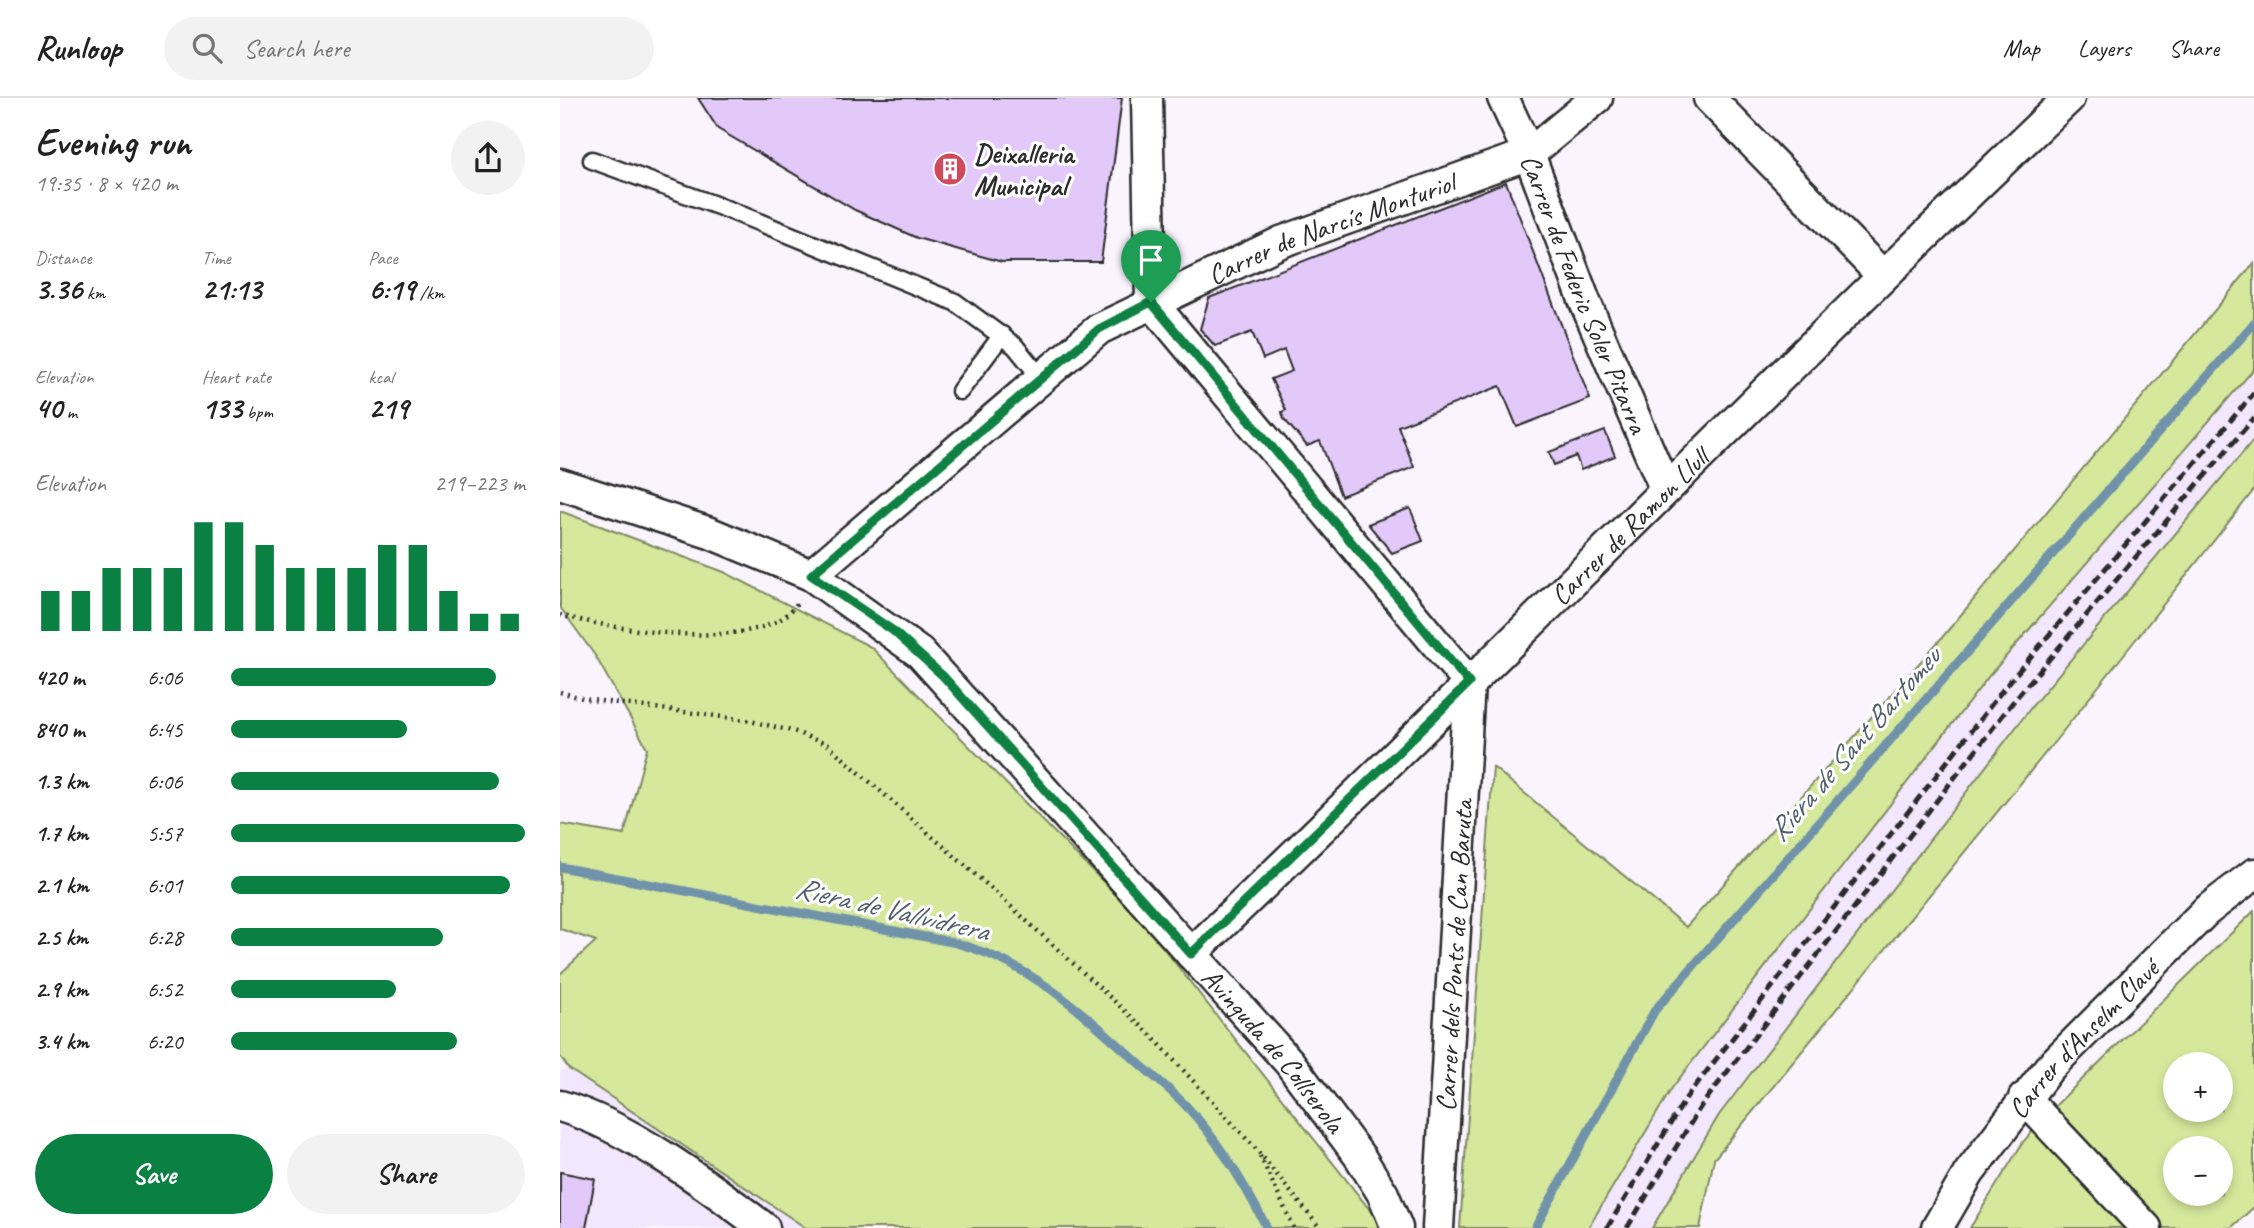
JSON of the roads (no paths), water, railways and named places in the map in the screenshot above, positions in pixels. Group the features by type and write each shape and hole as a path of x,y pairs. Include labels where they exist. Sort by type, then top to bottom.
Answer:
{"street":[{"path":"1147,98 1151,302 1469,683"},
{"name":"Carrer de Federic Soler Pitarra","path":"1503,98 1529,154 1585,302 1665,488"},
{"name":"Carrer de Narcís Monturiol","path":"811,575 1099,329 1281,242 1529,154 1597,98"},
{"path":"1709,98 1882,275"},
{"name":"Carrer de Ramon Llull","path":"1191,954 1882,275 2069,98"},
{"name":"Avinguda de Collserola","path":"560,484 710,533 811,575 892,630 943,676 1247,1014 1326,1110 1382,1194 1397,1228"},
{"name":"Carrer dels Ponts de Can Baruta","path":"1438,1228 1469,683"},
{"name":"Carrer d'Anselm Clavé","path":"1937,1228 1969,1173 2024,1098 2166,950 2248,890"},
{"path":"2024,1098 2146,1228"},
{"path":"560,1105 600,1122 669,1161 764,1228"}],"lane":[{"path":"592,160 729,210 955,302 1016,346 1041,378"},
{"path":"960,391 1002,335"}],"waterway":[{"name":"Riera de Sant Bartomeu","path":"1535,1228 1655,1010 2254,323"},
{"name":"Riera de Vallvidrera","path":"560,867 952,942 1003,961 1050,988 1182,1101 1221,1150 1267,1228"}],"railway":[{"path":"1607,1228 1686,1098 2005,687 2254,393"},
{"path":"1627,1228 1701,1106 2016,698 2254,418"}],"place":[{"name":"Deixalleria Municipal","path":"950,169"}]}
